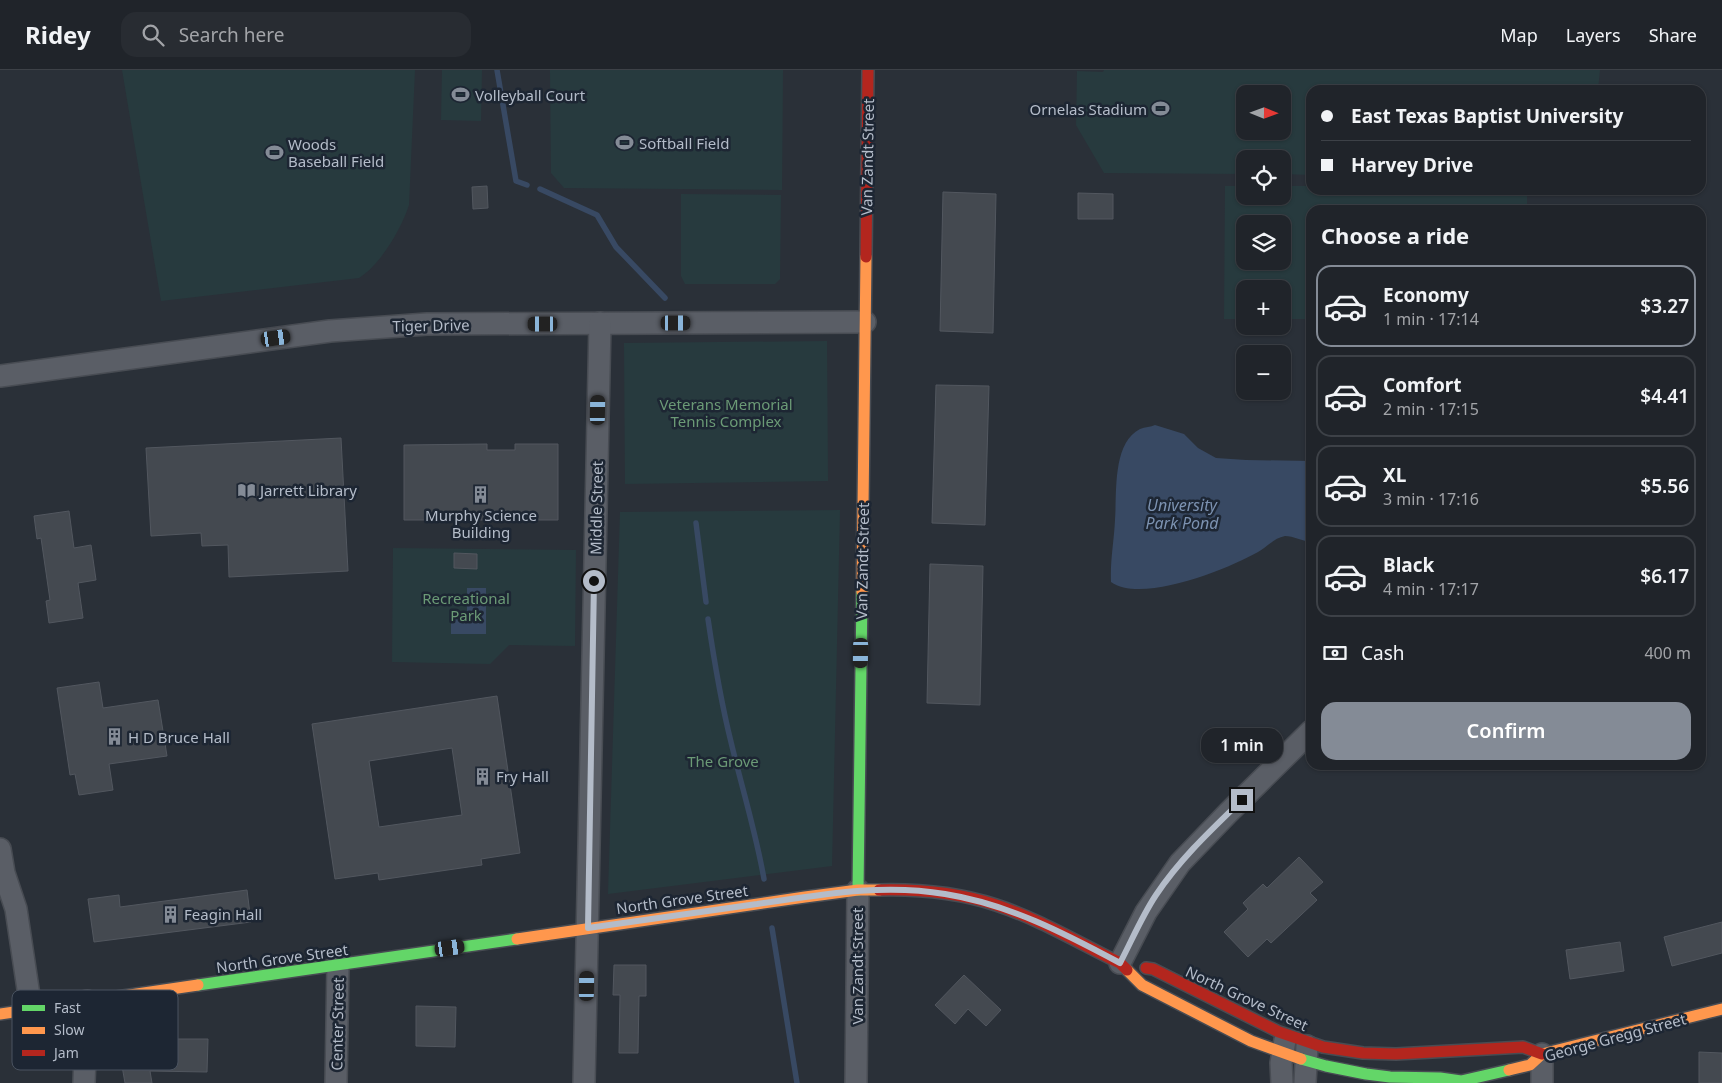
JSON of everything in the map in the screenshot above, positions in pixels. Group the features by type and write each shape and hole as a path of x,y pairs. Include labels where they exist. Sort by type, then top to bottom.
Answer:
{"main road":[{"name":"Van Zandt Street","path":"858,890 868,70"},
{"name":"North Grove Street","path":"162,990 858,890 926,891 995,905 1036,921 1120,963 1153,969 1284,1044 1366,1074 1440,1078 1457,1082"},
{"name":"North Grove Street","path":"1120,963 1142,985 1251,1041 1284,1044 1306,1052 1339,1050 1371,1054 1422,1054 1523,1047 1542,1054"},
{"name":"George Gregg Street","path":"1457,1082 1530,1065 1542,1054 1722,1009"}],"street":[{"name":"Tiger Drive","path":"0,376 348,329 427,324 865,322"},
{"name":"Middle Street","path":"584,1083 600,323"},
{"path":"1120,963 1146,912 1180,863 1306,736"},
{"path":"0,849 4,872 16,909 28,990"},
{"name":"Van Zandt Street","path":"856,1083 858,890"},
{"name":"Center Street","path":"336,1083 338,964"},
{"path":"1282,1083 1280,1074 1284,1044"},
{"path":"1305,1083 1306,1052"},
{"path":"1542,1054 1542,1083"},
{"path":"84,1070 84,1083"}],"green space":[{"name":"Woods Baseball Field","path":"122,70 415,70 409,205 401,225 389,245 375,264 359,278 161,301"},
{"name":"Volleyball Court","path":"442,70 482,70 481,121 441,120"},
{"name":"Softball Field","path":"550,70 783,70 782,190 564,188 551,173"},
{"name":"Ornelas Stadium","path":"1600,70 1598,85 1306,85 1306,175 1291,174 1291,150 1236,150 1236,174 1104,173 1076,125 1077,71"},
{"path":"1225,186 1236,186 1236,205 1291,205 1291,186 1306,186 1306,195 1527,195 1527,205 1306,205 1306,319 1291,319 1291,280 1236,280 1236,319 1224,319"},
{"path":"681,194 781,195 780,279 775,284 685,284 681,276"},
{"name":"Veterans Memorial Tennis Complex","path":"827,341 828,481 625,484 624,343"},
{"name":"The Grove","path":"840,510 832,866 608,894 620,512"},
{"name":"Recreational Park","path":"393,548 576,550 575,646 509,645 490,664 392,662"}],"water":[{"name":"University Park Pond","path":"1155,425 1184,434 1198,448 1216,458 1306,461 1306,541 1288,536 1281,537 1258,552 1227,567 1185,582 1163,587 1125,588 1111,582 1116,483 1120,457 1131,436 1140,429"},
{"path":"467,588 486,588 486,634 451,634 451,616 467,616"}],"building":[{"path":"487,186 488,208 473,209 472,187"},
{"path":"943,192 996,194 993,333 940,331"},
{"path":"1078,193 1113,194 1113,219 1078,219"},
{"path":"936,385 989,386 985,525 932,523"},
{"name":"Jarrett Library","path":"341,438 348,571 229,577 228,545 202,546 201,533 151,536 146,448"},
{"name":"Murphy Science Building","path":"487,444 487,450 515,450 515,444 558,444 558,520 404,520 404,445"},
{"path":"69,511 74,548 91,545 96,580 78,583 83,618 49,623 46,601 50,600 41,538 37,539 34,516"},
{"path":"454,553 477,554 477,569 454,568"},
{"path":"930,564 983,566 980,705 927,703"},
{"name":"H D Bruce Hall","path":"99,682 103,708 158,700 167,756 109,764 113,790 79,795 75,774 70,775 57,688"},
{"name":"Fry Hall","path":"497,696 520,853 481,859 482,865 379,880 378,873 335,879 312,724","holes":["452,748 462,815 379,827 369,761"]},
{"path":"1299,857 1323,882 1310,893 1317,900 1271,943 1267,939 1248,957 1224,932 1248,909 1243,903 1263,884 1267,888"},
{"name":"Feagin Hall","path":"247,890 251,922 94,942 88,899 119,895 120,907"},
{"path":"1722,922 1722,953 1672,966 1664,937"},
{"path":"1620,942 1624,971 1570,979 1566,950"},
{"path":"614,965 646,965 646,996 639,996 638,1053 619,1053 620,995 613,995"},
{"path":"964,975 1001,1010 986,1026 968,1009 955,1024 935,1005"},
{"path":"416,1006 456,1007 455,1047 416,1046"},
{"path":"178,1039 208,1039 207,1072 150,1071 152,1083 125,1083 123,1070 178,1070"},
{"path":"1699,1052 1722,1053 1722,1083 1699,1083"}],"waterway":[{"path":"497,70 516,181 527,185"},
{"path":"540,189 597,215 616,247 665,298"},
{"path":"696,523 706,602"},
{"path":"708,619 724,712 764,879"},
{"path":"772,928 797,1083"}],"traffic: fast":[{"path":"858,890 862,592"},
{"path":"198,985 517,939"},
{"path":"1301,1059 1366,1074 1461,1081 1509,1070"}],"traffic: slow":[{"path":"862,592 866,257"},
{"path":"517,939 805,897 858,890 879,890"},
{"path":"1127,970 1142,985 1251,1041 1301,1059"},
{"path":"164,990 198,985"},
{"path":"1509,1070 1530,1065 1542,1054 1722,1009"},
{"path":"0,1014 12,1012"}],"traffic: jam":[{"path":"866,257 868,70"},
{"path":"879,890 909,890 938,893 968,897 996,905 1028,917 1059,932 1120,963 1127,970"},
{"path":"1146,968 1153,969 1279,1032 1323,1047 1363,1053 1396,1054 1523,1047 1542,1054"}],"place":[{"name":"Volleyball Court","path":"461,95"},
{"name":"Ornelas Stadium","path":"1161,109"},
{"name":"Softball Field","path":"625,143"},
{"name":"Woods Baseball Field","path":"274,153"},
{"name":"Jarrett Library","path":"246,490"},
{"name":"Murphy Science Building","path":"481,494"},
{"name":"H D Bruce Hall","path":"114,737"},
{"name":"Fry Hall","path":"482,776"},
{"name":"Feagin Hall","path":"170,914"}],"route":[{"path":"594,581 588,928 858,890 926,891 947,894 1006,909 1065,934 1120,963 1146,912 1167,880 1193,848 1242,800"}]}
